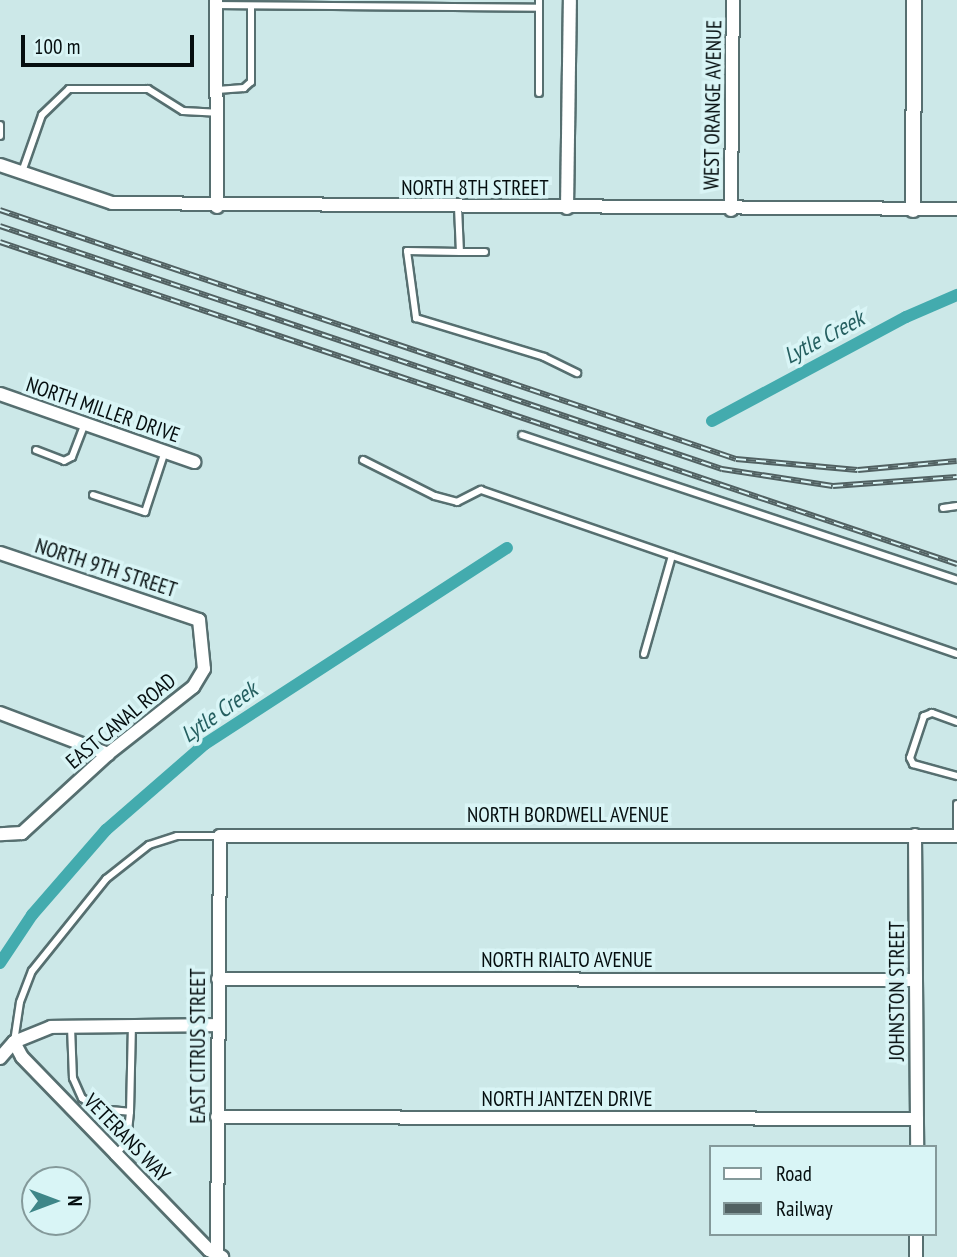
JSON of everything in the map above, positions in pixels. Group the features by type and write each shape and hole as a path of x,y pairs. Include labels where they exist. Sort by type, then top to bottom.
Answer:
{"street":[{"path":"567,208 570,0"},
{"name":"WEST ORANGE AVENUE","path":"731,210 733,0"},
{"path":"914,0 914,210"},
{"path":"216,3 217,206"},
{"name":"NORTH 8TH STREET","path":"0,165 112,203 731,210 957,209"},
{"name":"NORTH MILLER DRIVE","path":"0,394 194,462"},
{"name":"NORTH 9TH STREET","path":"0,553 199,620"},
{"name":"EAST CANAL ROAD","path":"0,834 22,833 108,754 193,688 204,669 199,620"},
{"path":"0,713 108,754"},
{"name":"NORTH BORDWELL AVENUE","path":"220,835 957,836"},
{"name":"EAST CITRUS STREET","path":"219,1257 220,835"},
{"name":"JOHNSTON STREET","path":"915,835 917,1145"},
{"name":"NORTH RIALTO AVENUE","path":"218,979 916,980"},
{"path":"0,1058 14,1042 31,1032 71,1025 218,1025"},
{"name":"VETERANS WAY","path":"14,1042 23,1057 219,1257"},
{"name":"NORTH JANTZEN DRIVE","path":"218,1117 917,1119"},
{"path":"916,1236 916,1257"}],"lane":[{"path":"216,3 251,8 539,4 539,93"},
{"path":"217,90 244,88 251,82 251,8"},
{"path":"22,172 42,116 69,89 148,89 183,111 217,113"},
{"path":"0,125 0,136"},
{"path":"458,208 460,252"},
{"path":"485,253 407,251 416,318 544,357 577,373"},
{"path":"36,450 64,461 72,457 86,422"},
{"path":"522,435 957,580"},
{"path":"93,495 145,512 165,452"},
{"path":"363,460 435,496 457,502 481,490 957,654"},
{"path":"943,508 957,506"},
{"path":"644,654 672,556"},
{"path":"957,722 932,713 924,716 910,758 913,764 957,776"},
{"path":"957,804 957,830"},
{"path":"14,1042 20,1002 32,971 106,879 149,845 177,836 220,835"},
{"path":"116,1154 127,1142 132,1024"},
{"path":"71,1025 73,1078 82,1098 98,1110 130,1112"}],"waterway":[{"name":"Lytle Creek","path":"712,421 906,317 957,295"},
{"name":"Lytle Creek","path":"0,963 32,915 106,830 205,744 507,548"}],"railway":[{"path":"0,210 736,459 858,470 957,461"},
{"path":"0,226 722,469 833,486 957,477"},
{"path":"0,242 957,564"}]}
